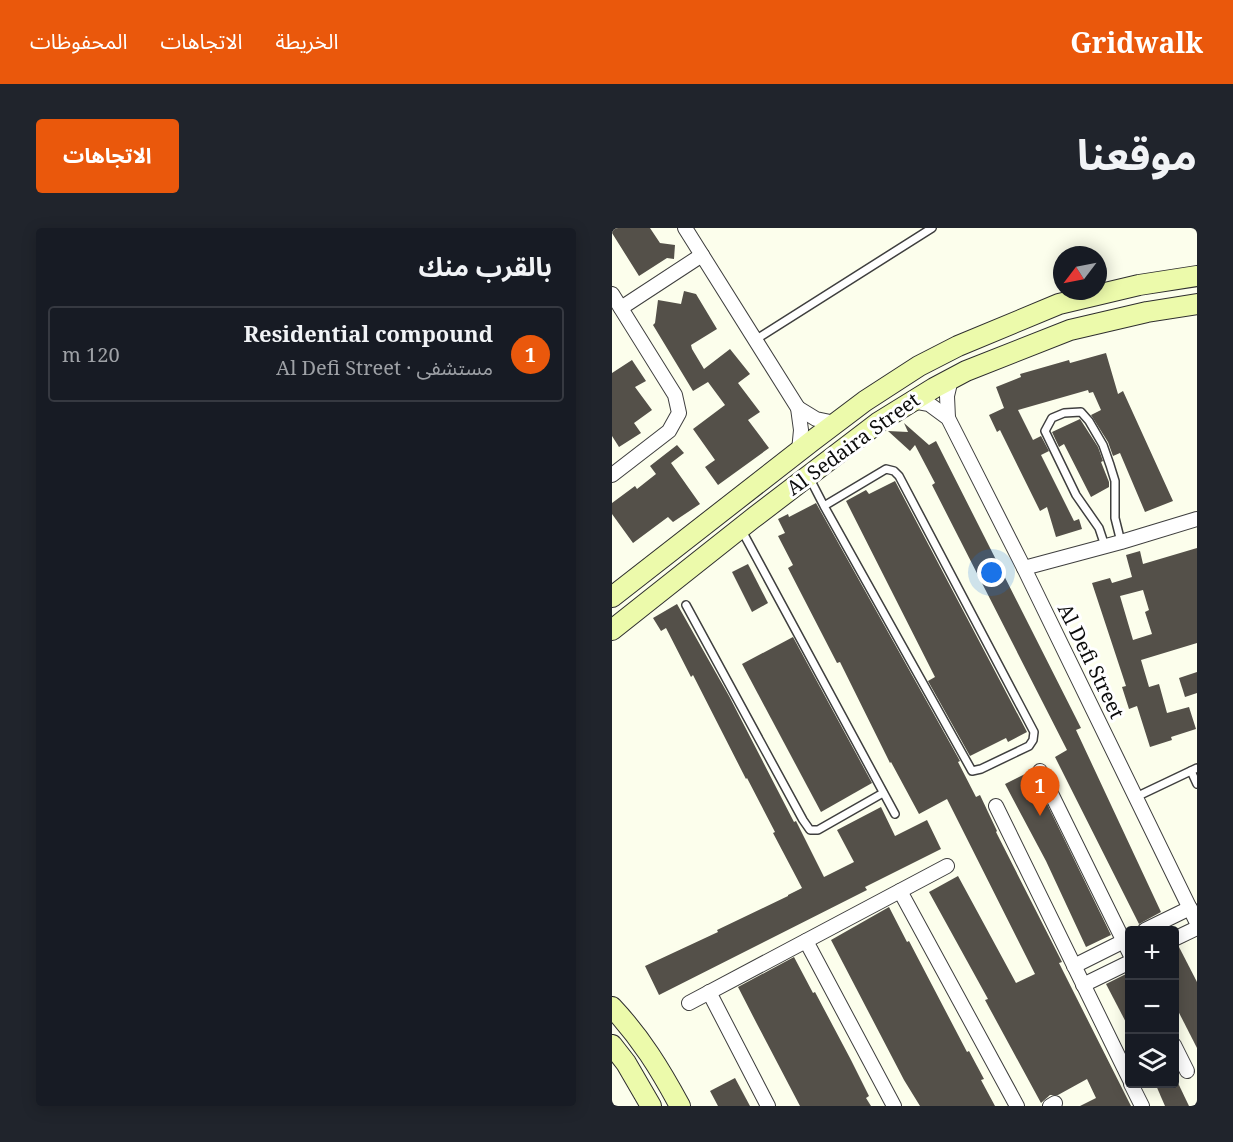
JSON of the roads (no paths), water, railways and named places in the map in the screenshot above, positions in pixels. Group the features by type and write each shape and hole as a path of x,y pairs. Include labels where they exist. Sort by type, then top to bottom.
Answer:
{"main road":[{"name":"Al Sedaira Street","path":"612,597 835,423 919,366 958,345 1059,304 1139,285 1197,276"},
{"name":"Al Sedaira Street","path":"612,630 879,422 951,379 1070,330 1147,312 1197,304"},
{"path":"612,1007 641,1040 658,1065 680,1106"},
{"path":"612,1045 651,1106"}],"street":[{"path":"685,228 798,408 801,430 799,451"},
{"path":"621,308 702,255"},
{"path":"612,294 675,395 679,413 669,431 612,475"},
{"name":"Al Defi Street","path":"951,379 947,396 948,418 1197,922"},
{"path":"912,401 930,404 948,418"},
{"path":"798,408 816,419 835,423"},
{"path":"1024,568 1197,519"},
{"path":"1040,771 1125,938"},
{"path":"996,806 1125,1072"},
{"path":"689,1003 947,866"},
{"path":"900,891 1017,1106"},
{"path":"1153,926 1190,908"},
{"path":"1179,937 1197,928"},
{"path":"806,941 894,1106"},
{"path":"1074,966 1125,945"},
{"path":"1083,985 1125,964"},
{"path":"709,992 768,1106"},
{"path":"1179,1055 1187,1071"},
{"path":"1133,1088 1142,1106"}],"lane":[{"path":"755,340 932,228"},
{"path":"1105,546 1099,528 1076,495 1045,431 1052,418 1064,413 1081,412 1103,445 1115,481 1114,518 1121,542"},
{"path":"808,476 972,771 1029,746 1034,732 899,476 894,471 886,469 825,506"},
{"path":"741,528 895,814"},
{"path":"686,605 810,830 818,830 884,793"},
{"path":"1136,797 1194,770 1197,784"}],"place":[{"name":"Residential compound","path":"1040,816"}]}
